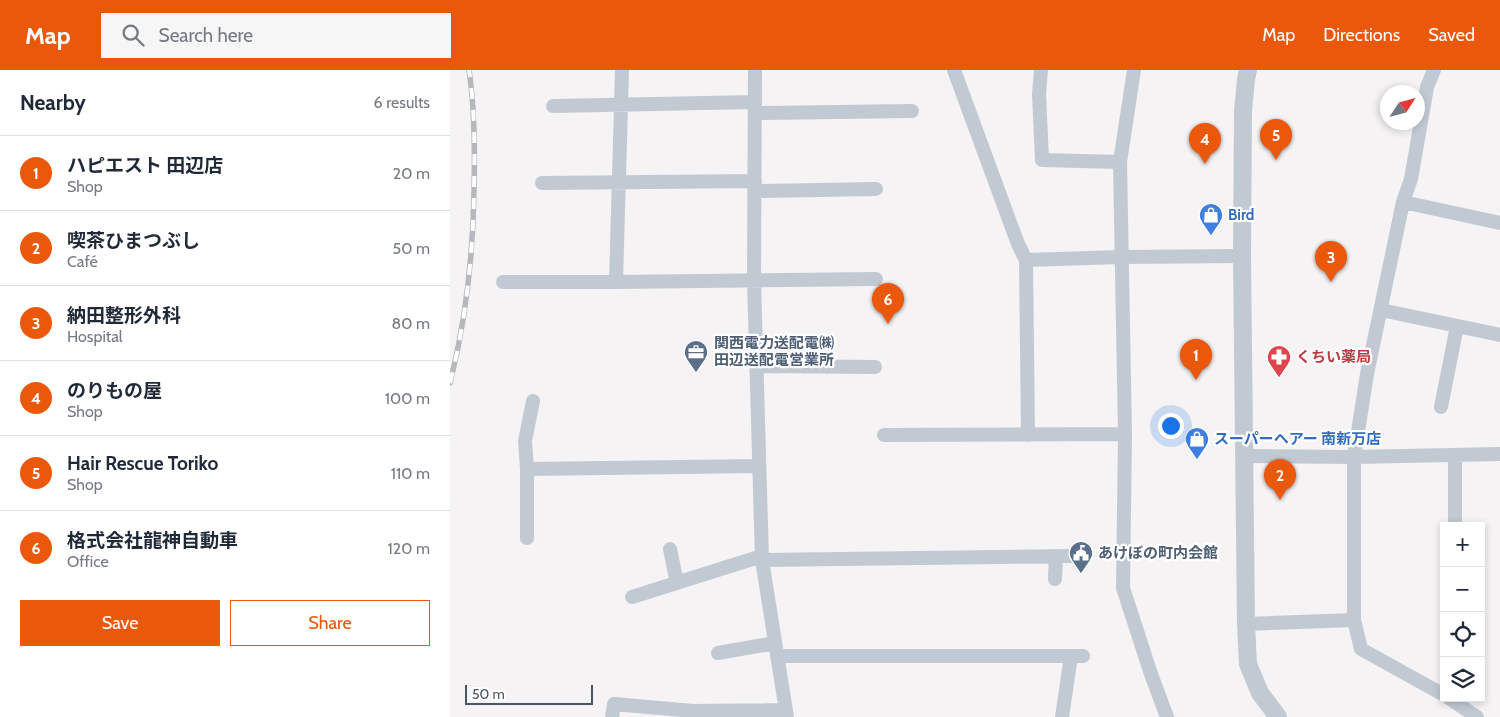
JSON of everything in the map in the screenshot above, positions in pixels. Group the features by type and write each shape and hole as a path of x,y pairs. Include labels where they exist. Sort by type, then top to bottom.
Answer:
{"street":[{"path":"616,282 622,70"},
{"path":"612,717 614,704 693,714 787,713 762,558 754,280 755,70"},
{"path":"954,70 1018,244 1026,260 1028,434"},
{"path":"1041,70 1039,94 1042,160 1120,162"},
{"path":"1134,70 1120,162 1125,434 1123,588 1151,674 1168,717"},
{"path":"1248,70 1242,110 1246,624 1248,664 1260,694 1278,717"},
{"path":"1434,70 1427,87 1411,179 1403,202 1368,374 1354,457 1354,620 1361,649 1440,692"},
{"path":"553,106 621,105 912,111"},
{"path":"542,183 619,182 876,189"},
{"path":"1403,202 1500,223"},
{"path":"1026,260 1242,256"},
{"path":"503,282 876,279"},
{"path":"1382,310 1500,334"},
{"path":"1441,407 1457,326"},
{"path":"756,366 875,367"},
{"path":"527,538 525,441 533,401"},
{"path":"884,435 1125,434"},
{"path":"1244,456 1354,457 1500,454"},
{"path":"1454,522 1455,455"},
{"path":"527,469 759,466"},
{"path":"670,549 677,583"},
{"path":"632,597 762,558 1063,556 1055,579"},
{"path":"1246,624 1354,620"},
{"path":"718,653 776,650 1077,656 1062,717"},
{"path":"1456,702 1477,717"}],"railway":[{"path":"450,383 468,288 472,240 474,146 469,70"}],"place":[{"name":"Hair Rescue Toriko","path":"1276,160"},
{"name":"のりもの屋","path":"1205,164"},
{"name":"Bird","path":"1211,236"},
{"name":"納田整形外科","path":"1331,282"},
{"name":"格式会社龍神自動車","path":"888,324"},
{"name":"関西電力送配電㈱ 田辺送配電営業所","path":"696,373"},
{"name":"くちい薬局","path":"1279,378"},
{"name":"ハピエスト 田辺店","path":"1196,380"},
{"name":"スーパーヘアー 南新万店","path":"1197,460"},
{"name":"喫茶ひまつぶし","path":"1280,500"},
{"name":"あけぼの町内会館","path":"1081,574"}]}
